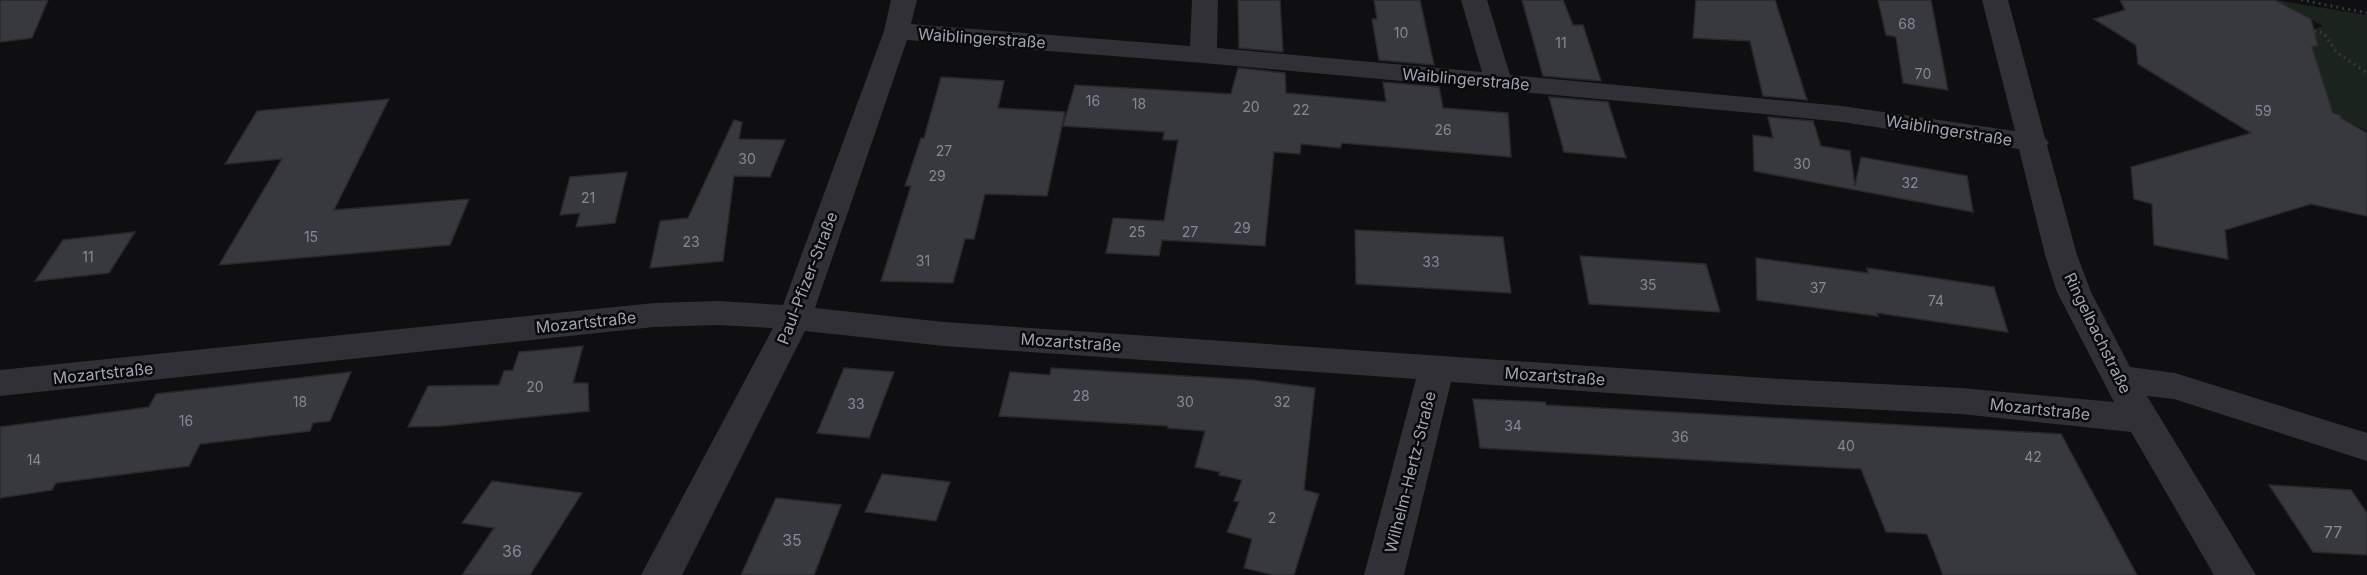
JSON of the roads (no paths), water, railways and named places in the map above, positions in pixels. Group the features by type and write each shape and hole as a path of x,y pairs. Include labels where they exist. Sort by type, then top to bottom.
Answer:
{"street":[{"path":"1203,55 1205,0"},
{"path":"1474,0 1498,81"},
{"name":"Ringelbachstraße","path":"1995,0 2034,143 2061,255 2074,292 2118,379 2236,575"},
{"name":"Waiblingerstraße","path":"900,16 1203,55 1842,114 2034,143"},
{"name":"Paul-Pfizer-Straße","path":"661,575 795,318 900,16"},
{"name":"Mozartstraße","path":"0,383 654,315 718,313 795,318 944,334 1781,392 1961,401 2143,419"},
{"name":"Wilhelm-Hertz-Straße","path":"1384,575 1437,368"},
{"path":"2118,379 2175,386 2367,447"}]}
